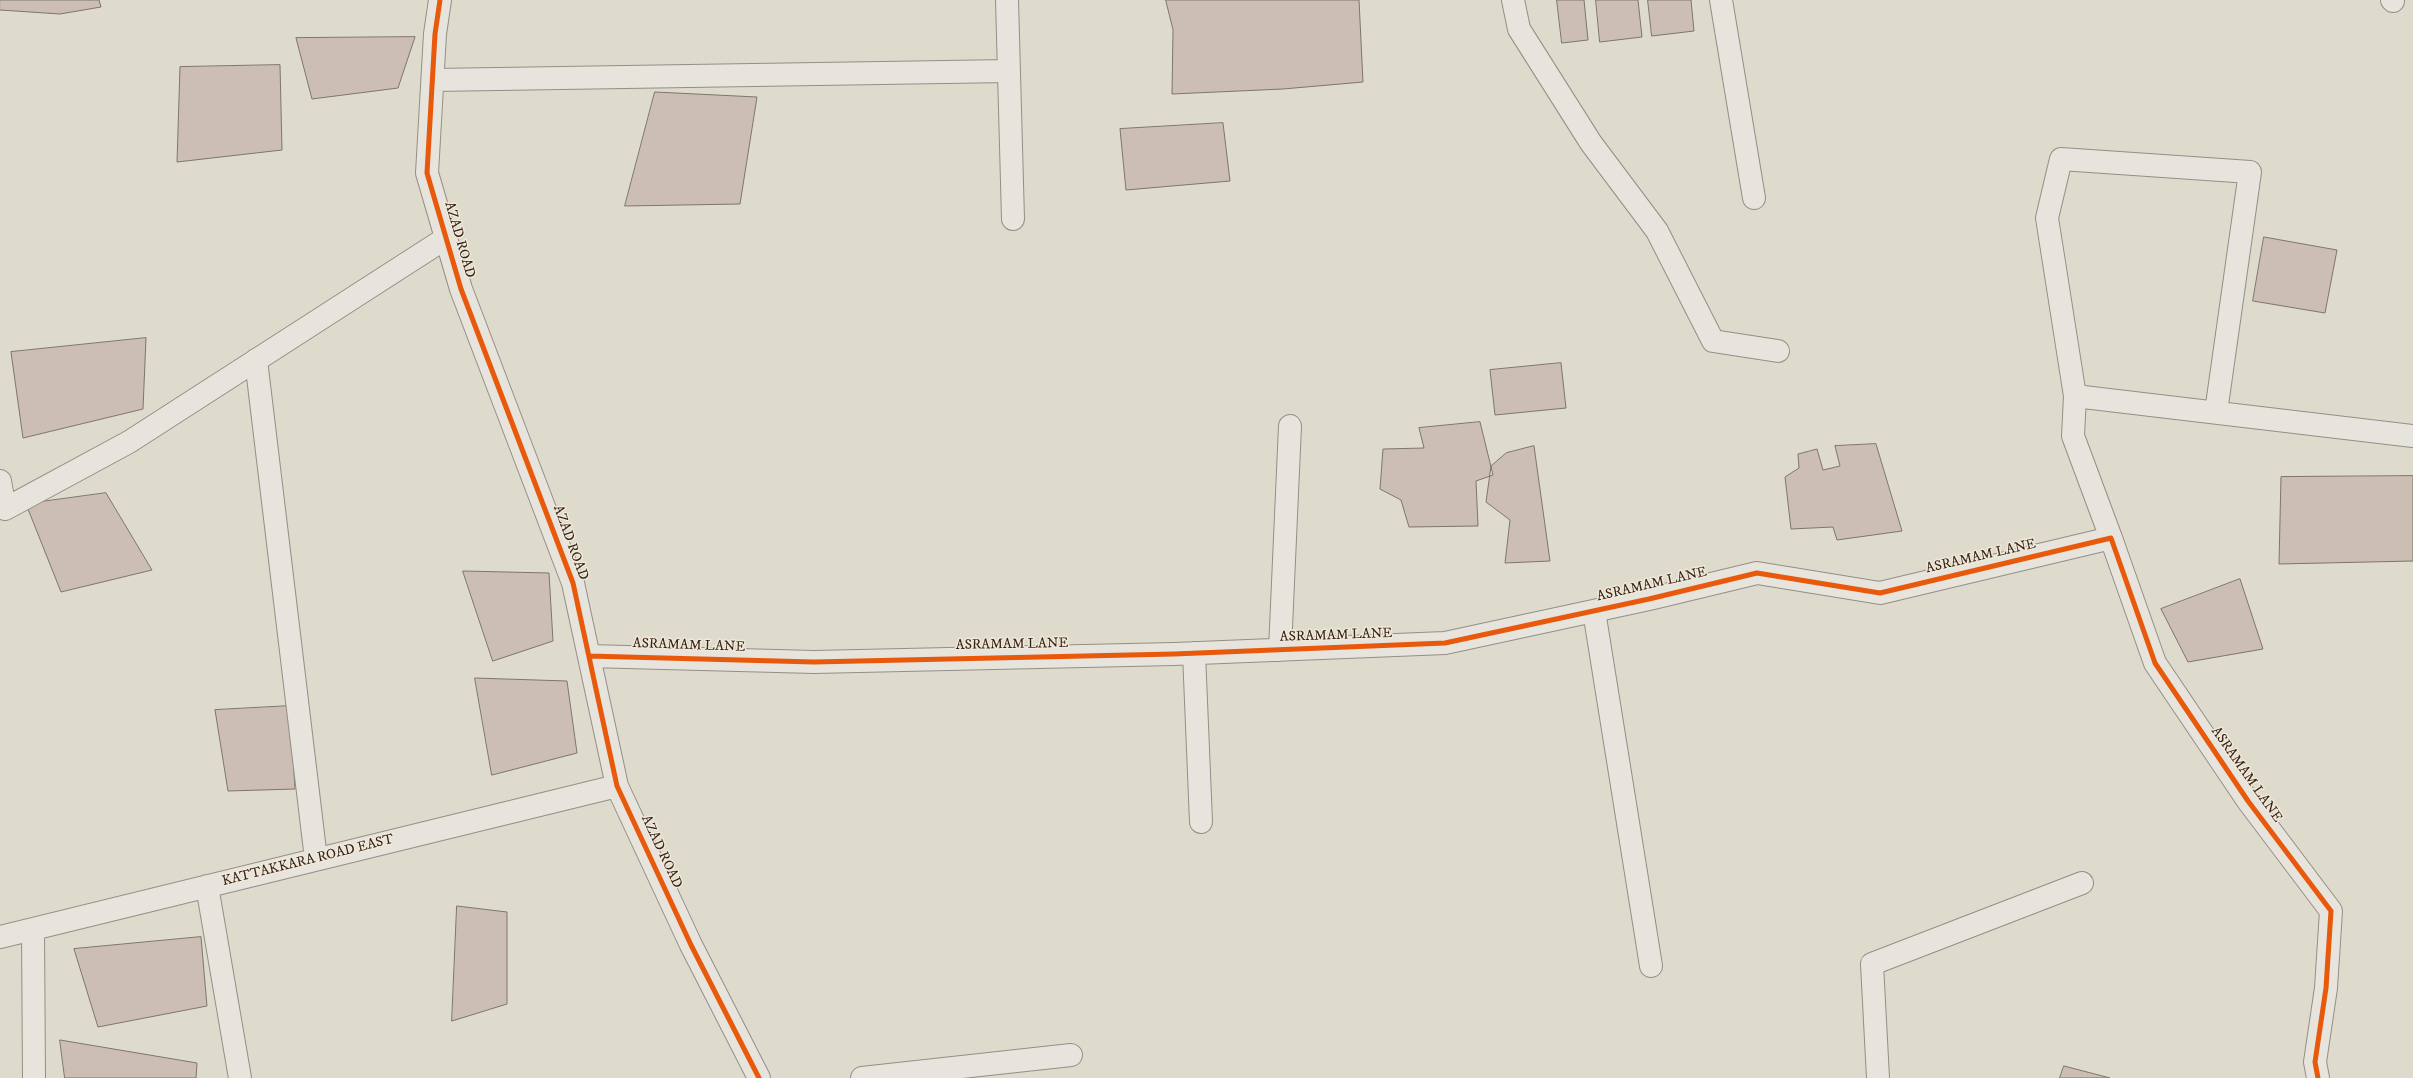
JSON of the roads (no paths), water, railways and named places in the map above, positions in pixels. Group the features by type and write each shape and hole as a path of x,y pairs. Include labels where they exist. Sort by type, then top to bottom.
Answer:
{"street":[{"name":"AZAD ROAD","path":"440,0 427,174 461,289 573,583 617,786 691,945 759,1078"},
{"path":"1007,0 1013,219"},
{"path":"1513,0 1519,28 1591,143 1657,231 1713,341 1778,351"},
{"path":"1721,0 1754,198"},
{"path":"433,80 1009,71"},
{"path":"2111,538 2073,436 2075,396 2048,218 2061,159 2250,172 2216,412"},
{"path":"0,482 2,511 129,442 446,238"},
{"path":"256,360 316,859"},
{"path":"2075,396 2413,436"},
{"path":"1280,650 1290,426"},
{"name":"ASRAMAM LANE","path":"589,656 814,662 1194,653 1445,643 1594,611 1757,573 1880,593 2111,538 2155,663 2248,801 2331,911 2326,988 2315,1062 2318,1078"},
{"path":"1594,611 1651,966"},
{"path":"1194,653 1201,822"},
{"name":"KATTAKKARA ROAD EAST","path":"0,937 617,786"},
{"path":"1878,1078 1872,964 2082,883"},
{"path":"207,886 240,1078"},
{"path":"33,930 34,1078"},
{"path":"862,1078 1071,1055"}]}
